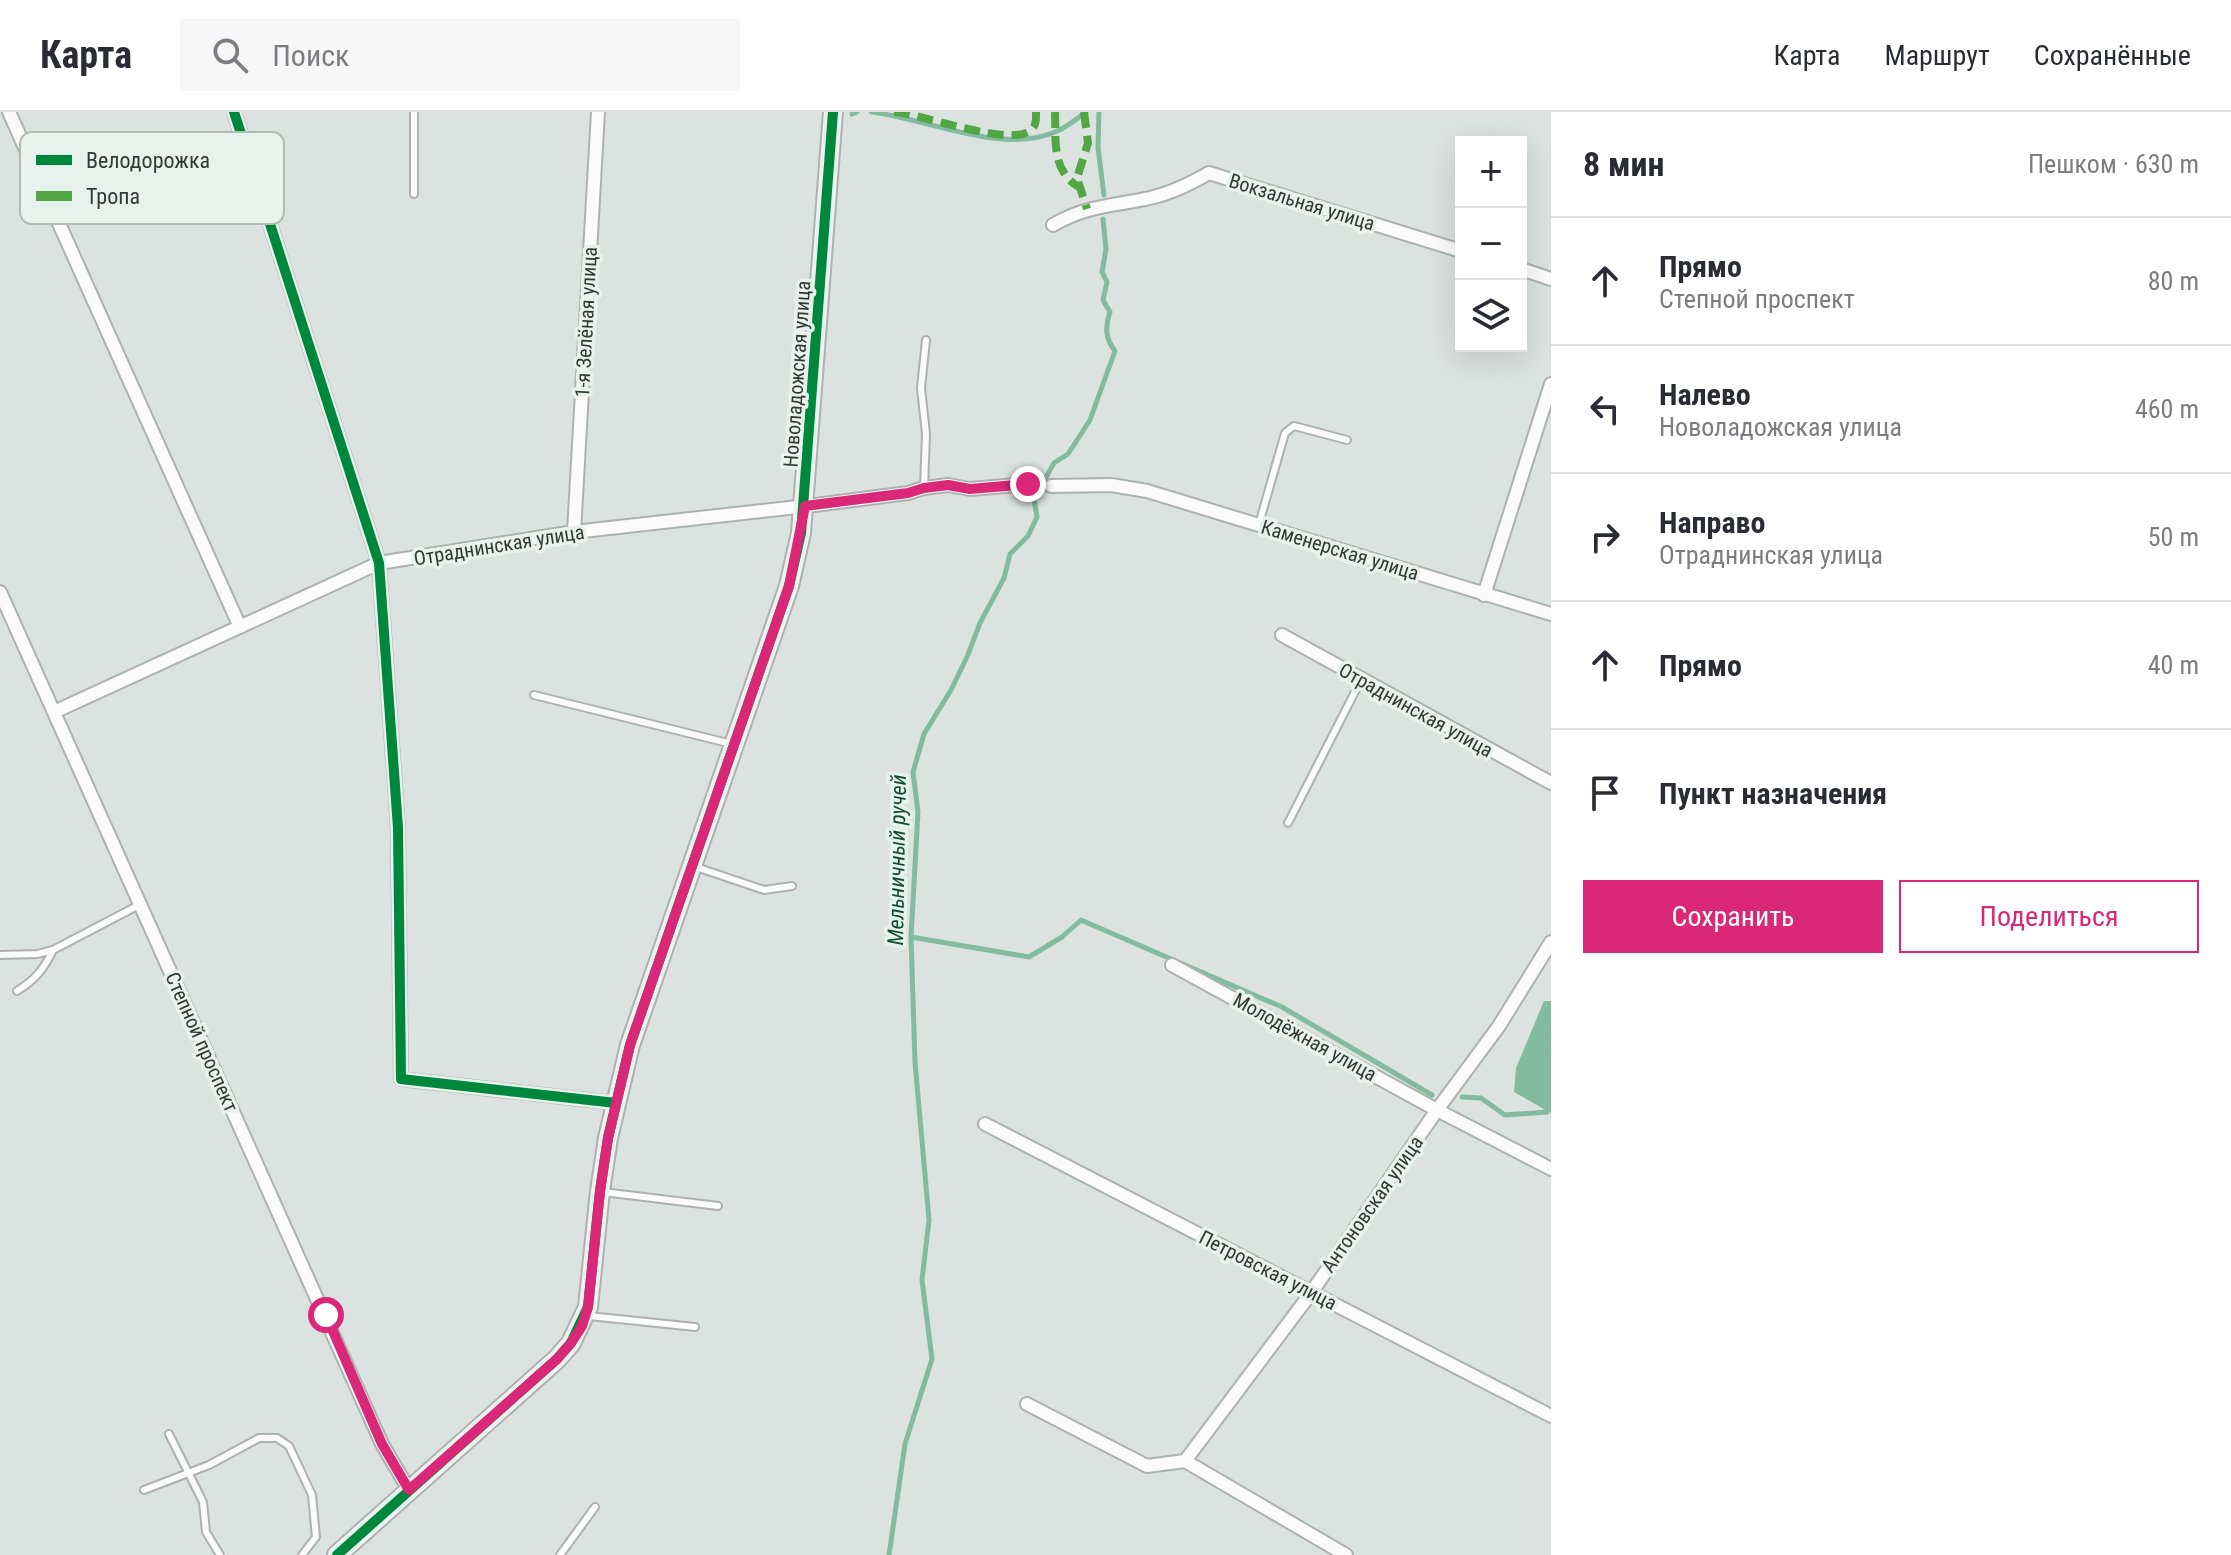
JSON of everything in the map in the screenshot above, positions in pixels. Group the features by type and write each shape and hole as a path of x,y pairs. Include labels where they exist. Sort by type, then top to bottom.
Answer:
{"street":[{"path":"9,112 20,137"},
{"path":"234,112 240,132"},
{"name":"1-я Зелёная улица","path":"574,532 598,112"},
{"name":"Новоладожская улица","path":"338,1555 557,1359 571,1343 585,1316 600,1191 630,1045 789,586 805,506 833,112"},
{"name":"Вокзальная улица","path":"1053,225 1075,213 1152,198 1180,189 1209,173 1455,249"},
{"path":"59,224 240,627"},
{"path":"270,224 379,563 398,828 401,1079 616,1103"},
{"path":"1527,271 1551,279"},
{"path":"1484,595 1551,384"},
{"name":"Отраднинская улица","path":"54,712 379,563 574,532 805,506 948,485 970,489 1028,484"},
{"name":"Каменерская улица","path":"1051,486 1111,485 1129,488 1259,524 1551,614"},
{"name":"Степной проспект","path":"0,592 382,1444 409,1490"},
{"name":"Отраднинская улица","path":"1282,635 1551,783"},
{"name":"Антоновская улица","path":"1185,1461 1311,1293 1499,1026 1551,942"},
{"name":"Молодёжная улица","path":"1172,965 1551,1169"},
{"name":"Петровская улица","path":"985,1124 1551,1416"},
{"path":"1027,1404 1147,1466 1185,1461 1346,1555"}],"lane":[{"path":"414,112 414,194"},
{"path":"924,488 926,434 921,388 926,340"},
{"path":"1259,524 1285,433 1294,426 1347,440"},
{"path":"1288,823 1361,680"},
{"path":"534,695 735,745"},
{"path":"692,866 764,890 792,886"},
{"path":"0,955 37,954 53,950 139,905"},
{"path":"17,991 34,981 53,950"},
{"path":"600,1191 718,1206"},
{"path":"585,1316 695,1327"},
{"path":"169,1434 191,1472 203,1502 206,1532 220,1555"},
{"path":"144,1490 191,1472 259,1438 277,1438 289,1446 312,1495 316,1537 302,1555"},
{"path":"560,1555 595,1507"}],"shaded area":[{"path":"1544,1001 1551,1001 1551,1113 1514,1092 1516,1068"}],"waterway":[{"path":"852,114 857,112"},
{"path":"871,112 963,133 1011,139 1034,138 1055,132 1086,112"},
{"name":"Мельничный ручей","path":"1099,112 1098,148 1104,195"},
{"name":"Мельничный ручей","path":"889,1555 905,1444 932,1359 922,1280 929,1220 915,1062 911,937 918,812 913,772 924,734 967,657 980,623 1004,578 1010,554 1028,536 1037,517 1034,499 1054,463 1068,454 1090,420 1115,351 1107,333 1110,312 1103,300 1107,282 1102,272 1106,249 1103,219"},
{"path":"911,937 1029,957 1062,937 1081,920 1282,1007 1432,1095"},
{"path":"1462,1097 1481,1098 1505,1115 1547,1112"}],"marked path":[{"path":"894,112 1005,135 1031,130 1036,112"},
{"path":"1055,112 1059,163 1070,180 1079,187"},
{"path":"1084,112 1088,143 1077,178 1087,209"}],"cycle path":[{"path":"234,112 240,132"},
{"path":"337,1555 557,1359 571,1343 588,1307 608,1138 630,1045 789,586 801,533 833,112"},
{"path":"270,224 379,563 398,828 401,1079 616,1103"}],"route":[{"path":"326,1315 382,1444 409,1490 557,1359 571,1343 582,1326 588,1307 608,1138 630,1045 789,586 805,506 948,485 970,489 1028,484"}]}
